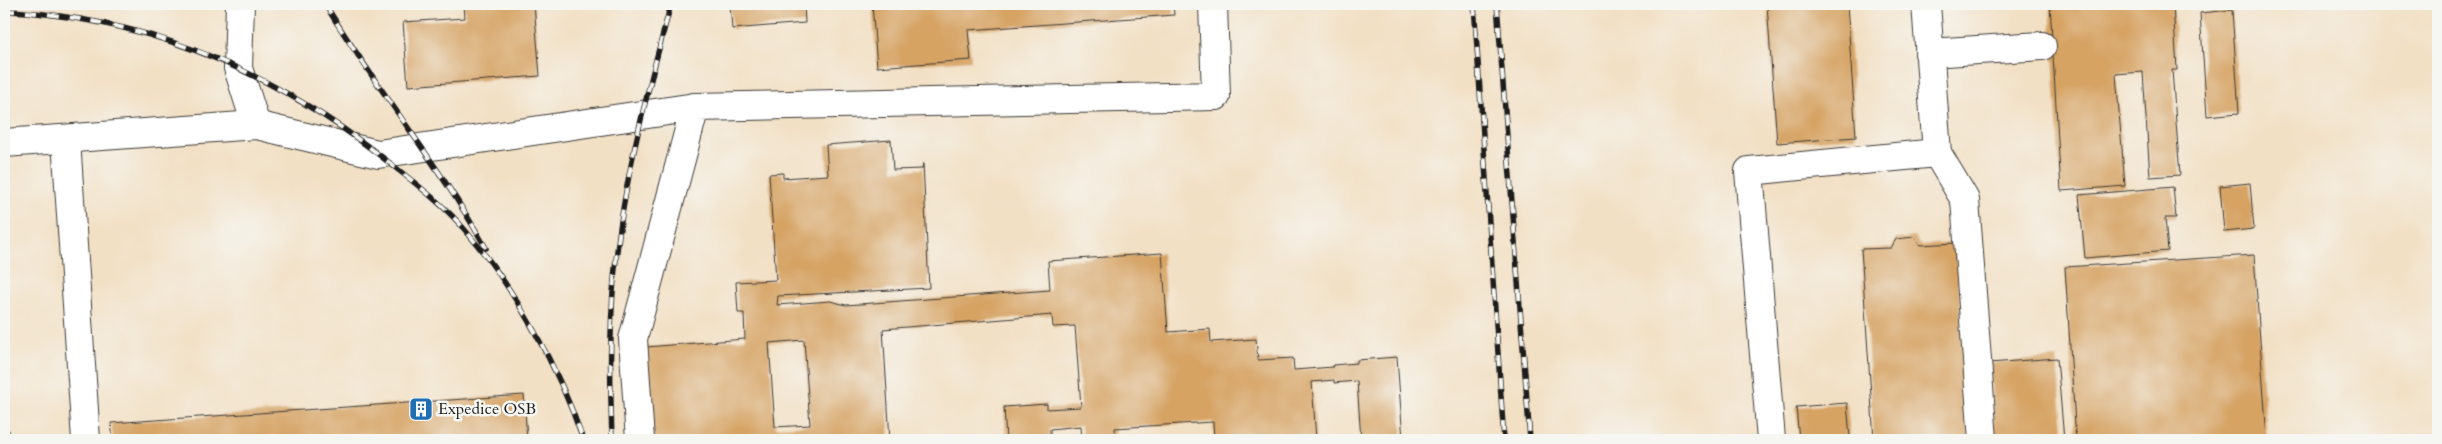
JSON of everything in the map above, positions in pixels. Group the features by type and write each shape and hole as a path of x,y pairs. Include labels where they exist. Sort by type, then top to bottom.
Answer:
{"lane":[{"path":"240,4 238,68 256,125"},
{"path":"4,143 256,125 378,154 696,107 1216,96 1213,4"},
{"path":"1926,4 1937,153 1965,200 1983,440"},
{"path":"1929,53 2042,46"},
{"path":"640,440 634,339 696,107"},
{"path":"66,140 86,440"},
{"path":"1771,440 1749,172 1937,153"}],"building":[{"path":"464,4 534,4 540,76 408,86 403,22 465,18"},
{"path":"730,4 804,4 805,23 732,29"},
{"path":"872,4 1173,4 1174,15 968,30 971,60 877,67"},
{"path":"1767,4 1847,4 1856,137 1777,143"},
{"path":"2050,4 2173,4 2177,70 2172,70 2180,175 2150,177 2143,72 2116,74 2125,186 2061,191"},
{"path":"2232,10 2239,113 2207,116 2200,13"},
{"path":"891,140 893,170 922,169 923,163 929,288 778,296 777,305 830,301 846,305 1050,290 1048,261 1162,253 1168,332 1210,329 1211,342 1256,339 1258,360 1293,358 1294,370 1333,367 1333,365 1357,363 1357,360 1397,357 1403,440 1361,440 1357,381 1334,383 1334,380 1312,382 1316,440 1214,440 1213,422 1115,428 1116,440 1082,440 1081,426 1050,429 1050,437 1006,440 1004,407 1047,404 1047,409 1081,407 1075,326 1053,327 1052,315 883,329 890,440 653,440 646,347 745,339 744,313 738,313 736,282 776,280 769,174 783,173 783,178 828,175 826,145","holes":["804,340 810,425 775,427 769,343"]},
{"path":"2250,183 2254,229 2224,232 2220,186"},
{"path":"2173,187 2176,218 2165,218 2168,251 2085,258 2079,195"},
{"path":"1914,237 1920,245 1956,243 1969,440 1874,440 1861,249 1891,248 1896,239"},
{"path":"2254,255 2267,440 2076,440 2065,267"},
{"path":"2057,358 2064,440 1995,440 1989,363"},
{"name":"Expedice OSB","path":"524,395 527,440 113,440 111,423"},
{"path":"1847,403 1850,437 1858,436 1858,440 1799,440 1796,407"},
{"path":"9,430 10,440 4,440 4,431"}],"railway":[{"path":"325,4 365,66 448,186 486,248"},
{"path":"612,440 611,346 613,298 621,220 647,96 671,4"},
{"path":"1474,4 1504,440"},
{"path":"1497,4 1530,440"},
{"path":"4,11 61,16 124,28 208,55 287,93 361,141 441,205 483,252 518,303 548,357 583,440"}],"place":[{"name":"Expedice OSB","path":"421,409"}]}
